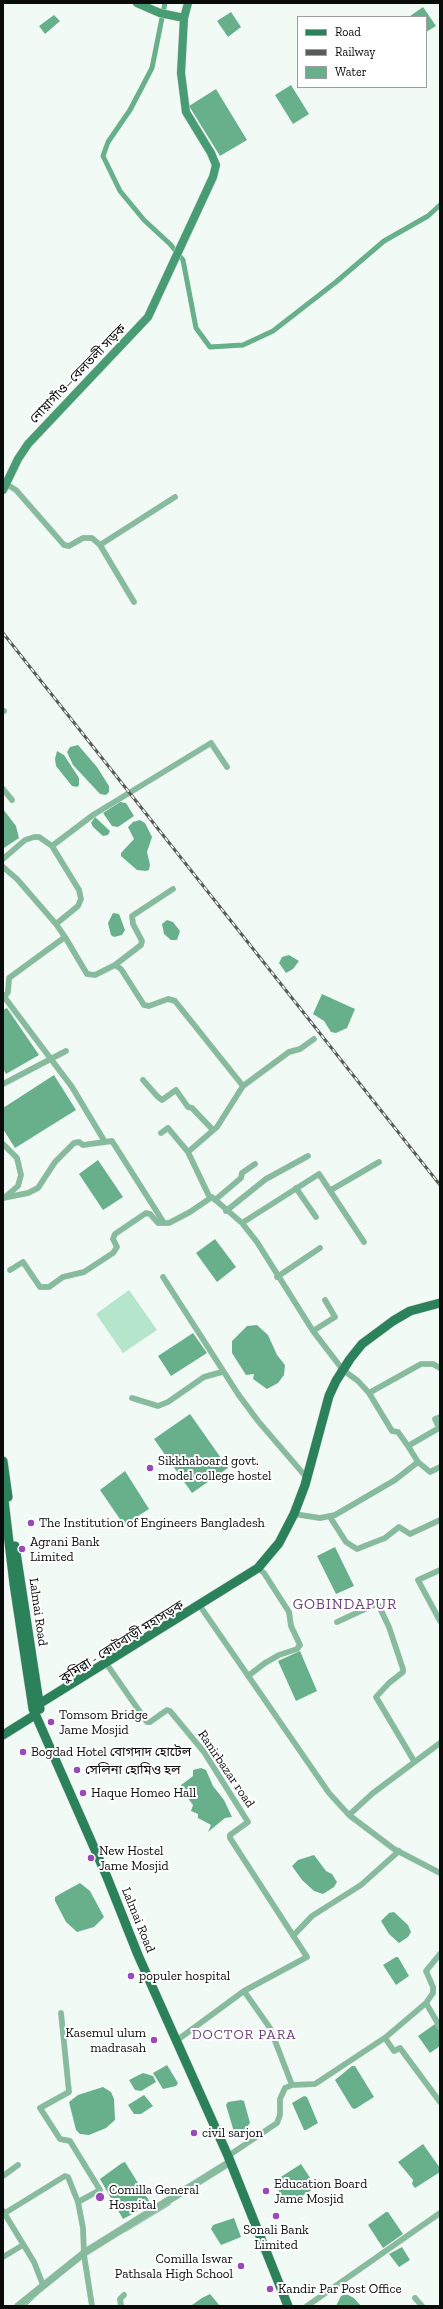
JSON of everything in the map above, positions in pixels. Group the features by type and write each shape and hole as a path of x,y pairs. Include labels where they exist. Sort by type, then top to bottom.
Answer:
{"main road":[{"path":"136,3 160,13 184,18 188,3"},
{"name":"নোয়াগাঁও–বেলতলী সড়ক","path":"4,487 18,459 28,444 148,317 185,238 216,165 211,153 186,112 181,73 184,18"},
{"name":"কুমিল্লা - কোটবাড়ী মহাসড়ক","path":"4,1731 187,1612 200,1606 258,1568 278,1543 294,1514 307,1478 329,1396 343,1370 362,1344 393,1321 410,1310 440,1303"},
{"name":"Lalmai Road","path":"3,1461 18,1584"},
{"name":"Lalmai Road","path":"3,1492 37,1710 58,1765 138,1955 229,2159 288,2306"}],"street":[{"path":"4,487 16,490 64,545 69,546 88,537 100,544 134,602"},
{"path":"100,544 175,497"},
{"path":"52,846 93,815 210,743 227,767"},
{"path":"3,789 12,800"},
{"path":"3,859 25,840 34,837 38,837 52,846 80,890 81,899 78,906 56,924"},
{"path":"3,867 17,879 56,924 87,974 95,975 115,965 141,945 142,941 133,924 132,916 173,889"},
{"path":"65,937 9,978 8,992 4,998 72,1087 106,1142"},
{"path":"115,965 121,969 144,1005 149,1006 168,999 175,1001 243,1086"},
{"path":"188,1152 213,1130 243,1086 285,1055 300,1049 314,1039"},
{"path":"3,1084 50,1058 66,1051"},
{"path":"143,1080 162,1100 176,1090 188,1107 192,1108 213,1130"},
{"path":"161,1133 168,1128 188,1152 213,1199 242,1223 257,1242 313,1331 343,1370 358,1381 368,1393 392,1431 398,1432 418,1462 430,1472 440,1467"},
{"path":"4,1198 28,1193 38,1188 55,1162 74,1143 79,1142 83,1145 113,1142 164,1223"},
{"path":"3,1144 17,1158 21,1174 18,1186 4,1198"},
{"path":"226,1211 266,1179 308,1156"},
{"path":"331,1190 379,1162"},
{"path":"10,1270 23,1262 40,1287 49,1287 63,1277 84,1272 113,1253 117,1247 113,1239 115,1234 146,1214 150,1214 158,1223 169,1223 213,1199 241,1178 242,1172 255,1164"},
{"path":"242,1223 319,1174 364,1242"},
{"path":"296,1188 316,1217"},
{"path":"278,1276 320,1248"},
{"path":"162,1277 222,1372 258,1421 307,1478"},
{"path":"313,1331 335,1317 325,1300"},
{"path":"368,1393 421,1364 433,1364 440,1368"},
{"path":"132,1398 158,1406 168,1402 204,1377 222,1372"},
{"path":"408,1446 439,1428 435,1419 440,1417"},
{"path":"294,1514 330,1517 395,1480 418,1462"},
{"path":"330,1517 346,1542 358,1549 385,1538 399,1527 410,1534 440,1520"},
{"path":"248,1676 265,1663 279,1655 297,1649 300,1645 291,1626 289,1612 264,1573 258,1568"},
{"path":"440,1570 418,1580 440,1621"},
{"path":"338,1622 376,1604 379,1606 389,1627 403,1672 389,1683 376,1698 414,1760"},
{"path":"200,1606 329,1793 349,1815 399,1851 440,1873"},
{"name":"Ranirbazar road","path":"112,1662 147,1722 150,1722 167,1710 170,1711 204,1752 248,1822 230,1834 230,1838 307,1957 244,1991"},
{"path":"349,1815 414,1760 440,1743"},
{"path":"293,1936 312,1916 361,1885 399,1851"},
{"path":"18,2306 43,2285 229,2159 277,2123 280,2115 281,2093 285,2088 292,2085 315,2084 385,2038 426,2003 433,1993 433,1987 426,1971 440,1954"},
{"path":"176,2041 244,1991 270,2028 292,2085"},
{"path":"426,2003 440,2027"},
{"path":"61,2013 69,2092 40,2108 60,2139 70,2141 100,2190 78,2202"},
{"path":"385,2038 394,2052 400,2048 440,2102"},
{"path":"3,2176 18,2165"},
{"path":"43,2285 24,2245 4,2212 65,2176 68,2177 78,2202 83,2228 85,2256 92,2306"},
{"path":"307,2306 440,2213"},
{"path":"3,2257 24,2245"},
{"path":"121,2306 120,2299 124,2295"},
{"path":"416,2298 422,2306"}],"shaded area":[{"path":"129,1290 157,1330 123,1353 96,1314"}],"water":[{"path":"423,7 436,26 427,31 427,16 410,16"},
{"path":"231,12 241,27 228,37 217,21"},
{"path":"54,15 60,21 45,34 39,26"},
{"path":"291,85 309,114 293,124 275,95"},
{"path":"216,89 247,140 220,156 189,106"},
{"path":"78,745 97,767 109,786 109,792 106,795 100,794 73,765 67,752 70,747"},
{"path":"57,751 64,755 79,778 79,785 77,787 72,786 56,766 55,759"},
{"path":"120,802 126,803 134,816 118,827 112,826 103,813"},
{"path":"3,809 16,826 19,838 4,848"},
{"path":"95,817 110,831 108,835 103,836 93,827 91,823"},
{"path":"140,820 145,823 152,837 147,852 150,865 149,870 146,871 137,870 121,856 121,853 134,839 128,827 133,822"},
{"path":"113,913 119,914 125,930 122,935 114,937 111,935 108,923"},
{"path":"167,920 173,922 180,931 177,940 171,940 164,934 162,924"},
{"path":"289,955 299,961 293,969 286,973 279,963 282,957"},
{"path":"322,994 355,1009 347,1028 336,1033 331,1032 324,1021 313,1014"},
{"path":"7,1008 39,1055 6,1074 3,1069 3,1010"},
{"path":"54,1075 76,1110 15,1148 3,1129 3,1108"},
{"path":"98,1160 123,1197 103,1210 79,1174"},
{"path":"215,1239 236,1267 217,1282 196,1253"},
{"path":"257,1325 268,1335 277,1355 285,1365 284,1375 278,1383 267,1389 253,1379 254,1374 246,1375 232,1353 232,1341 247,1326"},
{"path":"193,1333 207,1353 171,1376 158,1356"},
{"path":"190,1414 228,1468 192,1493 154,1439"},
{"path":"125,1471 149,1509 124,1525 100,1490"},
{"path":"335,1547 354,1586 336,1594 317,1556"},
{"path":"300,1651 317,1691 296,1701 278,1661"},
{"path":"201,1768 206,1770 213,1786 224,1800 232,1817 225,1818 208,1832 211,1825 198,1818 198,1814 191,1811 193,1805 187,1797 182,1797 181,1785 193,1776 193,1770"},
{"path":"314,1855 326,1871 332,1874 337,1882 334,1887 323,1894 314,1891 302,1880 292,1866 298,1860"},
{"path":"80,1883 90,1891 104,1917 94,1927 77,1932 66,1922 55,1901 55,1897"},
{"path":"394,1912 408,1925 411,1932 408,1937 399,1943 389,1934 381,1921 389,1913"},
{"path":"398,1957 409,1976 396,1985 383,1965"},
{"path":"435,2024 440,2030 440,2046 430,2053 418,2036"},
{"path":"167,2065 178,2083 176,2086 163,2089 153,2073"},
{"path":"352,2066 355,2066 374,2097 355,2109 352,2108 335,2080"},
{"path":"143,2073 153,2076 156,2082 141,2091 135,2090 129,2080"},
{"path":"103,2087 111,2092 114,2099 115,2120 106,2128 89,2135 80,2134 76,2130 69,2102 78,2095"},
{"path":"144,2095 153,2106 141,2114 134,2114 128,2105"},
{"path":"304,2096 307,2097 318,2123 306,2130 304,2130 292,2103"},
{"path":"244,2101 250,2123 245,2129 234,2132 226,2105 228,2102"},
{"path":"423,2144 440,2168 440,2172 415,2188 412,2184 413,2180 398,2162"},
{"path":"125,2162 151,2204 123,2219 100,2179"},
{"path":"301,2164 316,2187 288,2205 273,2182"},
{"path":"388,2212 403,2234 383,2248 368,2225"},
{"path":"234,2218 241,2237 221,2245 211,2229 213,2225"},
{"path":"402,2247 410,2260 399,2267 389,2254"},
{"path":"210,2294 220,2306 192,2305 202,2298"},
{"path":"346,2294 354,2298 361,2306 336,2306 341,2296"}],"waterway":[{"path":"165,3 152,68 130,110 108,142 103,156 120,191 144,220 170,244 183,260 196,328 210,347 243,345 273,331 336,282 384,241 428,216 440,205"},
{"path":"126,2231 170,2204"},
{"path":"25,2306 38,2294"}],"railway":[{"path":"3,633 440,1185"}],"place":[{"name":"Sikkhaboard govt. model college hostel","path":"150,1468"},
{"name":"The Institution of Engineers Bangladesh","path":"31,1523"},
{"name":"Agrani Bank Limited","path":"22,1549"},
{"name":"Tomsom Bridge Jame Mosjid","path":"51,1722"},
{"name":"Bogdad Hotel বোগদাদ হোটেল","path":"23,1752"},
{"name":"সেলিনা হোমিও হল","path":"77,1770"},
{"name":"Haque Homeo Hall","path":"83,1793"},
{"name":"New Hostel Jame Mosjid","path":"91,1858"},
{"name":"populer hospital","path":"131,1976"},
{"name":"Kasemul ulum madrasah","path":"154,2040"},
{"name":"civil sarjon","path":"194,2133"},
{"name":"Education Board Jame Mosjid","path":"266,2191"},
{"name":"Comilla General Hospital","path":"100,2197"},
{"name":"Sonali Bank Limited","path":"276,2216"},
{"name":"Comilla Iswar Pathsala High School","path":"241,2266"},
{"name":"Kandir Par Post Office","path":"270,2289"}],"district":[{"name":"GOBINDAPUR","path":"345,1605"},
{"name":"DOCTOR PARA","path":"244,2035"}]}
